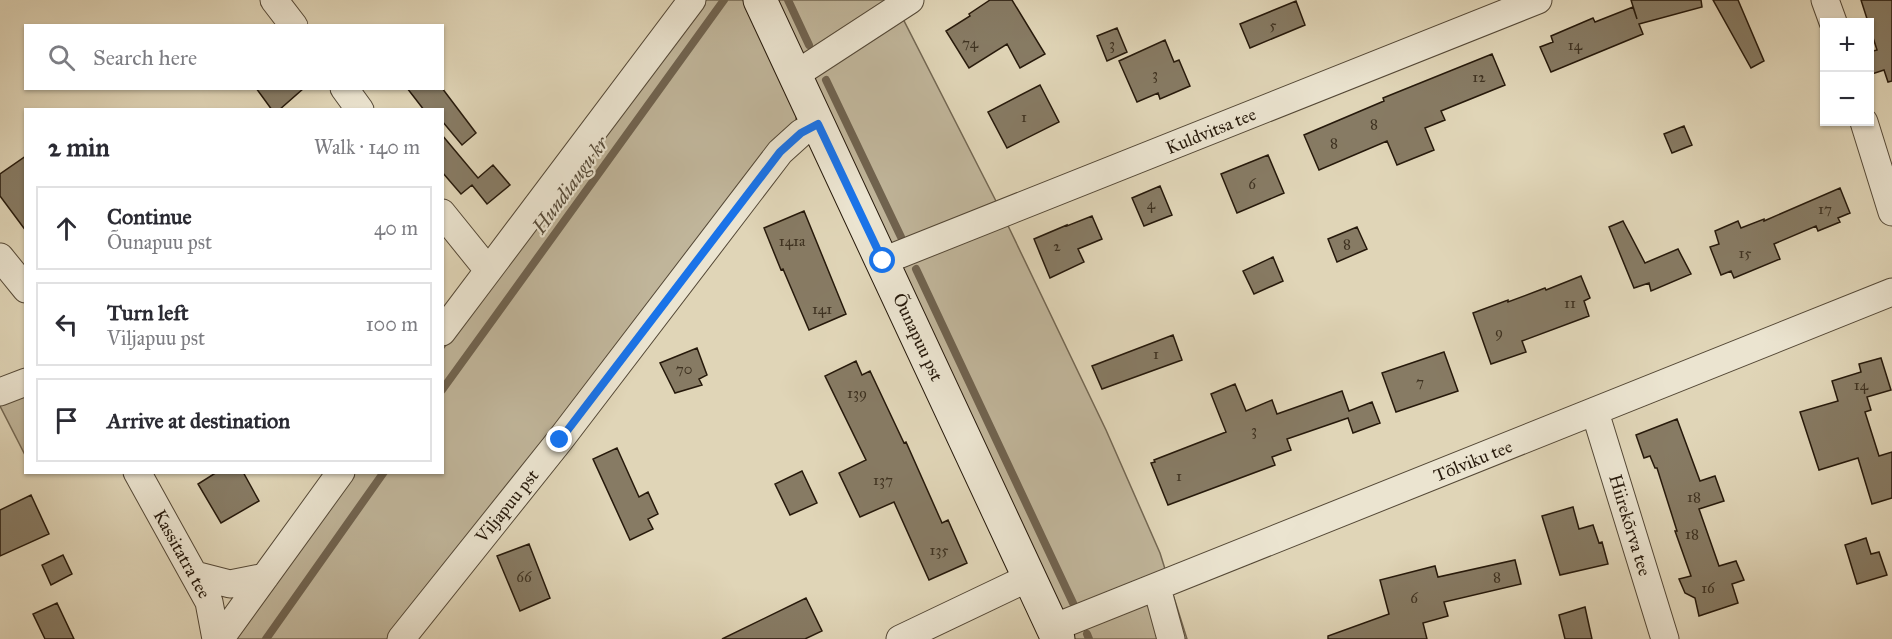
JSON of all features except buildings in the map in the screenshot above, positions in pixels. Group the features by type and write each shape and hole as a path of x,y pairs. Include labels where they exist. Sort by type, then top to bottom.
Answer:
{"street":[{"path":"274,0 292,24"},
{"path":"444,329 692,0"},
{"name":"Õunapuu pst","path":"760,0 1056,634"},
{"path":"795,75 910,0"},
{"name":"Kuldvitsa tee","path":"883,261 1538,0"},
{"path":"1826,0 1832,18"},
{"path":"345,90 359,108"},
{"name":"Viljapuu pst","path":"401,639 560,440 780,152 801,133 818,124"},
{"path":"1865,126 1892,212"},
{"path":"444,215 488,270"},
{"path":"0,257 24,287"},
{"name":"Tõlviku tee","path":"1056,634 1157,588 1892,291"},
{"path":"0,392 24,383"},
{"name":"Hiirekõrva tee","path":"1595,412 1665,639"},
{"name":"Kassitatra tee","path":"138,474 209,602 218,639"},
{"path":"218,639 340,474"},
{"path":"195,575 230,584 265,577"},
{"path":"900,639 1030,577"},
{"path":"1157,588 1171,639"}],"shaded area":[{"path":"706,0 743,0 797,112 795,124 396,639 229,639 351,474 444,474 444,348"},
{"path":"776,0 889,0 902,17 999,207 1106,430 1160,553 1187,639 1074,639"},
{"path":"24,391 24,453 0,406 0,400"}],"waterway":[{"name":"Hundiaugu kr","path":"444,387 724,0"},
{"path":"788,0 809,45"},
{"path":"826,80 901,237"},
{"path":"916,269 1073,603"},
{"name":"Hundiaugu kr","path":"266,639 383,474"},
{"path":"1087,634 1089,639"}],"route":[{"path":"560,440 780,152 801,133 818,124 883,261"}]}
